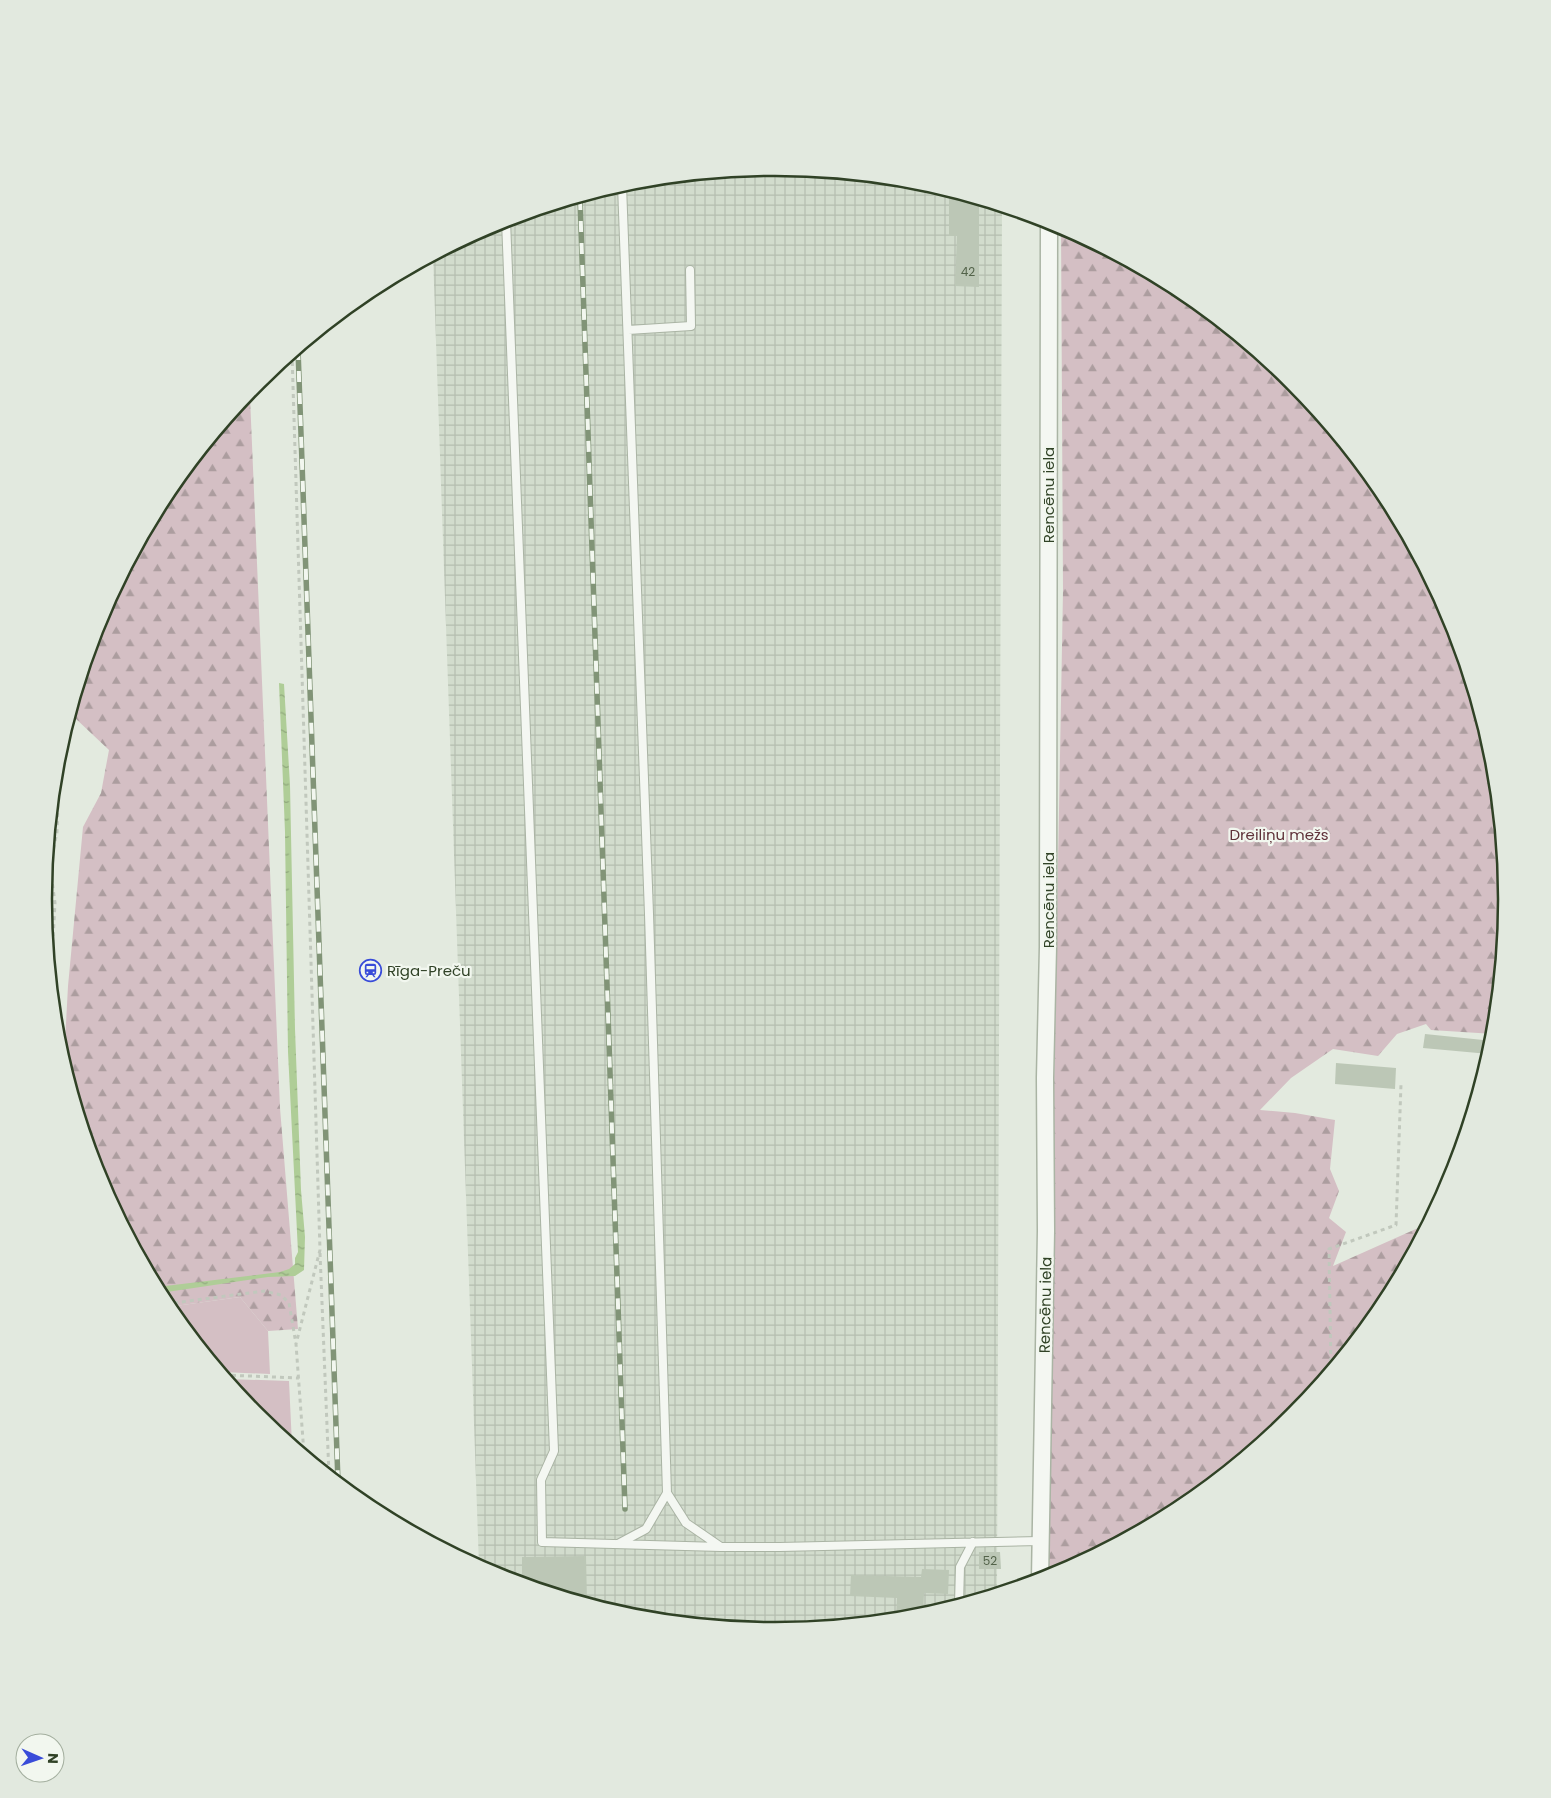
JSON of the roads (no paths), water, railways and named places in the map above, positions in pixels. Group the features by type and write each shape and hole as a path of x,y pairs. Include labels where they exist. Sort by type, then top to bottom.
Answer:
{"street":[{"name":"Rencēnu iela","path":"1040,1572 1046,1241 1045,1078 1048,947 1049,230"}],"lane":[{"path":"622,193 649,914 667,1493 686,1523 721,1547"},
{"path":"506,228 554,1451 541,1480 542,1542 780,1547 1040,1540"},
{"path":"628,330 691,326 690,270"},
{"path":"618,1544 646,1529 667,1493"},
{"path":"959,1598 960,1567 973,1542"}],"water":[{"path":"279,683 284,684 290,785 295,1029 301,1190 305,1237 304,1270 295,1276 268,1277 168,1292 165,1286 280,1272 289,1269 295,1264 298,1252 288,1052 285,832"}],"railway":[{"path":"580,203 625,1509"},
{"path":"298,356 338,1475"}],"place":[{"name":"Rīga-Preču","path":"371,970"}],"park label":[{"name":"Dreiliņu mežs","path":"1279,834"}]}
